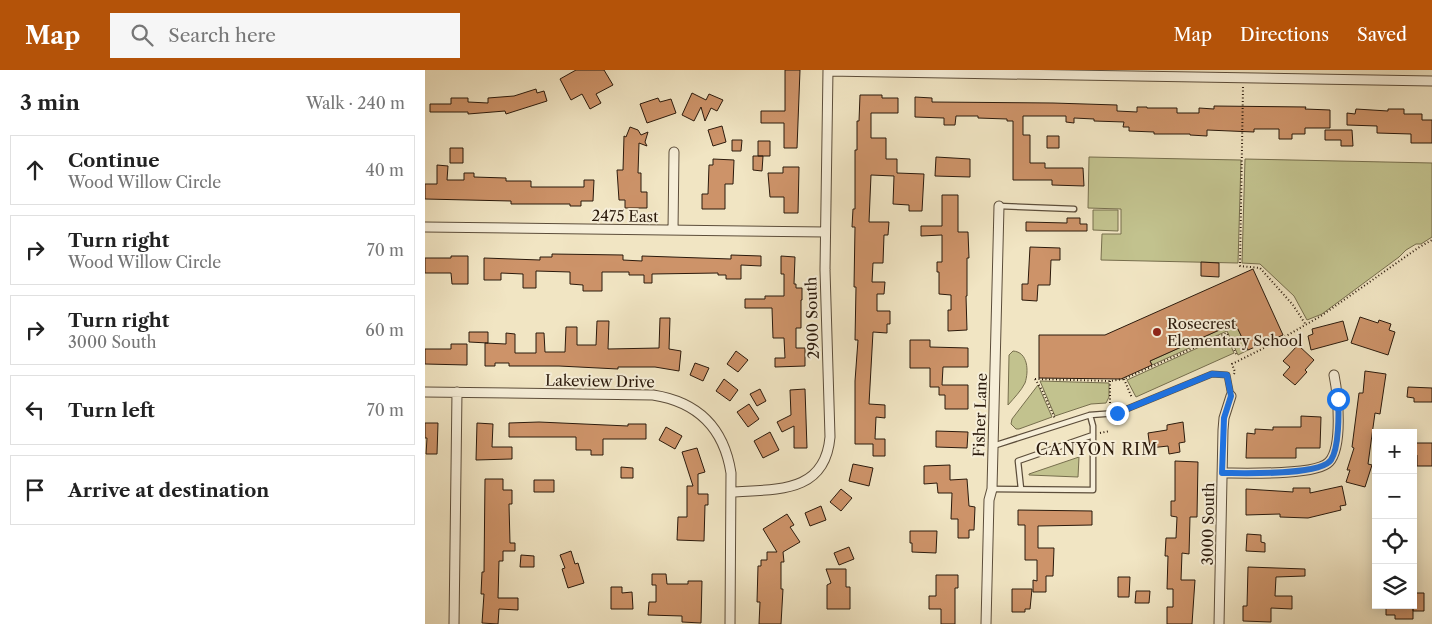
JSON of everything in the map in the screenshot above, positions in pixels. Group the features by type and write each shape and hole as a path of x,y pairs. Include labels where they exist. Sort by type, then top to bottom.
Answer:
{"street":[{"path":"828,70 1325,75 1432,81"},
{"name":"2900 South","path":"732,492 776,489 801,484 818,471 827,454 830,437 825,303 828,70"},
{"path":"673,230 674,152"},
{"name":"Fisher Lane","path":"986,624 989,500 992,489 999,206"},
{"name":"2475 East","path":"425,227 825,232"},
{"path":"1222,473 1299,471 1314,469 1327,464 1334,451 1338,416 1335,375"},
{"name":"Lakeview Drive","path":"425,392 653,395 678,401 701,414 719,434 729,460 732,492 730,624"},
{"path":"454,624 457,392"},
{"name":"3000 South","path":"1219,624 1224,418 1231,396"}],"lane":[{"path":"999,206 1074,209"},
{"path":"993,447 1090,415 1117,413 1212,374 1227,375 1231,396"},
{"path":"992,489 1093,490 1093,426 1090,415"},
{"path":"1021,489 1018,461 1093,436"}],"path":[{"path":"1243,87 1239,266 1259,268 1293,305 1305,325"},
{"path":"1233,375 1235,372 1232,364 1321,316 1432,240"},
{"path":"1055,419 1035,379 1110,381 1124,379 1227,333 1236,354"},
{"path":"1124,379 1133,400"},
{"path":"1110,381 1110,404"}],"green space":[{"path":"1089,157 1241,160 1238,263 1101,260 1102,234 1121,234 1121,209 1088,208"},
{"path":"1245,159 1432,163 1432,237 1406,250 1322,314 1307,320 1294,296 1260,264 1242,263"},
{"path":"1093,210 1118,210 1118,231 1093,230"},
{"path":"1235,323 1248,350 1238,355 1227,331 1152,365 1150,361"},
{"path":"1226,335 1234,353 1136,397 1127,380"},
{"path":"1013,351 1018,352 1024,358 1027,373 1025,383 1008,405 1009,355"},
{"path":"1040,381 1109,383 1109,397 1106,403 1091,404 1055,416"},
{"path":"1038,385 1052,417 1016,429 1011,424 1012,419"},
{"path":"1079,457 1078,477 1029,475 1029,474"}],"building":[{"path":"576,70 604,70 613,85 596,94 601,103 590,109 582,94 571,100 560,79"},
{"path":"785,70 800,70 797,148 784,148 784,123 761,123 761,111 785,111"},
{"path":"536,89 537,93 544,91 547,101 506,114 505,111 468,114 468,112 430,112 430,104 451,104 451,98 468,98 468,102 488,103 488,98 514,96"},
{"path":"692,93 706,100 709,94 723,100 717,111 711,108 705,121 701,107 694,121 682,115"},
{"path":"860,95 882,95 882,98 898,98 898,113 871,113 871,138 886,138 886,159 897,159 897,173 924,174 922,211 909,211 909,205 893,204 894,176 871,175 869,222 889,222 888,235 884,235 883,263 873,263 872,282 885,282 884,294 877,294 877,311 890,311 890,324 887,324 887,333 873,332 869,404 885,405 885,418 876,417 875,439 885,439 885,456 873,456 873,444 855,444 855,381 858,340 855,340 855,227 852,227 853,209 855,209 855,150 857,150 857,121 859,121"},
{"path":"915,97 932,98 932,102 1117,105 1117,111 1137,112 1137,107 1177,108 1177,113 1199,113 1199,108 1214,109 1214,106 1306,107 1305,109 1330,110 1330,128 1305,128 1305,134 1292,134 1292,139 1279,139 1279,129 1254,129 1254,132 1207,130 1207,136 1154,134 1154,132 1129,131 1129,127 1123,127 1124,122 1074,118 1074,123 1066,122 1066,116 1023,116 1023,135 1030,135 1030,163 1045,163 1045,168 1083,168 1084,186 1052,185 1052,180 1013,180 1013,121 978,118 978,116 956,116 955,125 944,125 944,118 915,117"},
{"path":"658,98 660,102 671,99 676,113 647,123 640,104"},
{"path":"1356,109 1388,111 1388,109 1404,109 1404,114 1422,114 1422,120 1432,120 1432,143 1411,143 1411,134 1377,133 1377,126 1347,125 1347,113 1355,114"},
{"path":"722,126 726,142 713,146 708,130"},
{"path":"630,127 638,130 641,135 648,132 645,142 647,146 639,143 638,173 641,173 641,192 647,192 647,208 625,208 625,200 619,200 617,170 623,170 624,136 626,137"},
{"path":"1325,130 1352,130 1353,146 1341,146 1341,140 1325,140"},
{"path":"1047,136 1059,136 1059,148 1047,148"},
{"path":"732,140 742,140 741,151 732,151"},
{"path":"758,141 770,141 770,156 758,156"},
{"path":"450,148 463,148 463,163 450,163"},
{"path":"753,156 763,156 762,171 753,170"},
{"path":"936,157 970,159 970,177 935,176"},
{"path":"713,159 734,160 733,184 725,184 725,209 702,209 702,194 708,194 709,165 713,165"},
{"path":"437,165 448,166 447,180 464,180 464,173 474,173 474,177 506,178 506,181 531,181 531,187 584,187 584,180 594,180 593,201 581,201 581,206 570,206 570,204 511,204 511,201 425,199 425,184 437,184"},
{"path":"783,167 799,167 798,213 784,213 784,197 770,197 768,173 783,173"},
{"path":"942,195 958,195 958,232 968,232 967,330 948,331 948,310 951,310 951,295 939,294 939,272 937,272 937,262 942,262 942,235 921,236 921,226 942,226"},
{"path":"1067,218 1080,218 1080,224 1087,224 1087,231 1026,231 1026,222 1067,223"},
{"path":"1030,247 1060,248 1060,260 1051,260 1050,285 1038,285 1037,301 1022,300 1022,284 1028,284"},
{"path":"552,254 623,255 623,260 642,261 642,256 731,259 731,255 761,256 761,266 741,265 741,279 726,279 726,275 718,275 718,273 652,274 652,283 644,283 644,275 629,275 629,272 602,272 602,291 583,291 583,285 570,284 570,272 536,271 536,288 523,288 523,274 501,273 501,280 484,280 484,258 540,260 540,257 552,257"},
{"path":"451,256 468,256 468,284 452,284 451,273 425,273 425,258 451,258"},
{"path":"781,256 795,257 794,284 796,284 796,288 802,288 801,328 796,328 796,348 805,348 805,366 775,367 775,358 785,358 784,338 773,338 772,308 745,308 745,299 765,299 765,296 784,296 784,274 781,274"},
{"path":"1201,262 1219,263 1219,277 1201,276"},
{"path":"1253,269 1283,335 1248,350 1235,323 1150,361 1152,365 1121,379 1039,378 1039,335 1105,335"},
{"path":"1360,317 1378,323 1379,320 1391,324 1389,330 1395,332 1388,355 1351,343"},
{"path":"660,318 670,318 669,349 681,351 679,371 655,367 618,367 618,369 509,366 509,363 495,363 495,366 485,366 485,343 506,344 506,333 515,334 515,353 536,353 536,333 544,333 545,352 565,352 566,327 577,327 577,345 596,345 597,321 609,321 608,349 659,348"},
{"path":"1343,321 1348,340 1311,350 1308,336 1313,334 1312,329"},
{"path":"469,332 488,332 488,343 469,342"},
{"path":"910,340 930,340 930,347 968,348 968,367 943,367 942,385 968,385 968,409 945,409 945,395 939,395 939,387 930,387 930,368 910,368"},
{"path":"451,344 467,344 467,365 425,364 425,349 451,349"},
{"path":"1298,345 1314,360 1305,370 1307,372 1295,385 1283,375 1290,367 1283,361"},
{"path":"736,351 748,360 738,372 727,364"},
{"path":"695,363 709,368 703,381 690,375"},
{"path":"1365,371 1386,374 1380,414 1375,413 1372,429 1368,464 1372,465 1365,487 1346,482 1350,470 1347,470 1354,448 1352,447 1359,393 1363,393"},
{"path":"724,379 738,390 730,401 716,391"},
{"path":"1408,387 1432,388 1432,402 1414,402 1414,398 1407,397"},
{"path":"760,389 766,401 757,406 750,394"},
{"path":"805,389 807,448 794,448 794,426 782,432 777,422 791,415 790,390"},
{"path":"749,404 759,419 748,427 737,412"},
{"path":"1301,416 1321,417 1320,448 1296,448 1296,458 1246,458 1247,433 1255,434 1255,429 1273,430 1273,427 1301,427"},
{"path":"539,422 628,426 628,424 646,424 646,439 603,439 603,455 591,455 591,450 576,450 576,437 509,437 509,423"},
{"path":"1183,422 1185,442 1179,443 1180,452 1169,454 1168,446 1150,448 1148,433 1167,430 1167,425"},
{"path":"425,423 438,423 437,454 426,454 427,438 425,438"},
{"path":"477,423 493,424 492,447 512,447 512,459 476,460"},
{"path":"666,427 682,436 675,449 659,440"},
{"path":"936,431 968,432 967,448 936,447"},
{"path":"770,432 779,450 763,458 754,441"},
{"path":"1417,443 1432,443 1432,466 1417,466"},
{"path":"697,448 705,472 698,474 698,494 708,494 708,505 705,505 704,541 677,540 678,517 687,517 687,486 693,486 682,452"},
{"path":"1175,461 1198,462 1197,517 1190,517 1189,554 1182,553 1181,580 1195,580 1192,624 1167,624 1167,607 1173,607 1173,589 1167,589 1168,556 1165,556 1166,538 1176,538 1177,517 1171,516 1171,501 1175,501"},
{"path":"853,464 873,468 869,486 849,481"},
{"path":"950,465 950,480 967,479 969,506 975,507 974,530 969,530 969,538 958,538 958,519 951,519 952,493 938,493 937,483 924,484 924,466"},
{"path":"621,467 633,468 633,478 621,478"},
{"path":"485,479 503,479 503,490 512,490 512,504 509,504 510,543 515,543 515,551 503,551 503,561 499,561 498,598 518,598 518,610 499,609 498,624 482,623 484,594 481,594 482,572 484,572"},
{"path":"534,480 554,480 554,492 534,492"},
{"path":"1342,486 1346,505 1340,506 1341,510 1308,518 1280,517 1280,514 1246,515 1246,489 1293,492 1293,488 1310,488 1310,493"},
{"path":"841,489 852,498 841,511 830,502"},
{"path":"821,506 826,520 810,526 805,513"},
{"path":"1018,510 1092,511 1092,525 1038,526 1038,548 1054,548 1053,576 1046,576 1046,592 1033,592 1033,580 1037,581 1037,560 1025,560 1025,525 1018,525"},
{"path":"787,514 794,525 790,527 800,542 783,552 784,562 781,562 781,589 783,589 781,624 759,624 760,602 757,602 758,566 761,566 761,560 767,560 767,552 777,552 763,529"},
{"path":"910,531 937,531 936,553 912,552"},
{"path":"1247,534 1261,535 1261,542 1265,543 1265,552 1246,551"},
{"path":"849,547 854,559 839,565 834,553"},
{"path":"571,551 575,564 578,563 584,583 568,588 562,569 565,568 560,555"},
{"path":"521,555 534,556 534,567 520,567"},
{"path":"1248,567 1305,569 1305,576 1276,577 1275,596 1292,596 1292,609 1271,608 1271,622 1243,621 1243,606 1247,606"},
{"path":"826,569 846,569 846,587 850,587 850,609 827,609 827,585 831,583"},
{"path":"652,574 666,574 667,584 688,584 688,581 702,581 701,623 682,622 682,616 648,615 649,602 656,602 656,585 652,585"},
{"path":"936,575 958,575 958,588 955,588 955,624 941,624 941,609 929,609 929,596 936,596"},
{"path":"1118,577 1130,577 1129,597 1118,597"},
{"path":"611,587 622,587 622,593 632,592 633,609 611,609"},
{"path":"1012,589 1032,589 1030,609 1025,609 1025,612 1012,612"},
{"path":"1136,591 1150,591 1149,603 1135,603"},
{"path":"1417,593 1424,593 1424,611 1413,611 1413,609 1417,609"},
{"path":"1386,609 1413,609 1413,619 1395,619 1395,615 1386,615"}],"place":[{"name":"Rosecrest Elementary School","path":"1157,332"}],"district":[{"name":"CANYON RIM","path":"1097,449"}],"route":[{"path":"1117,413 1212,374 1227,375 1231,396 1224,418 1222,473 1283,472 1314,469 1327,464 1334,451 1338,399"}]}
